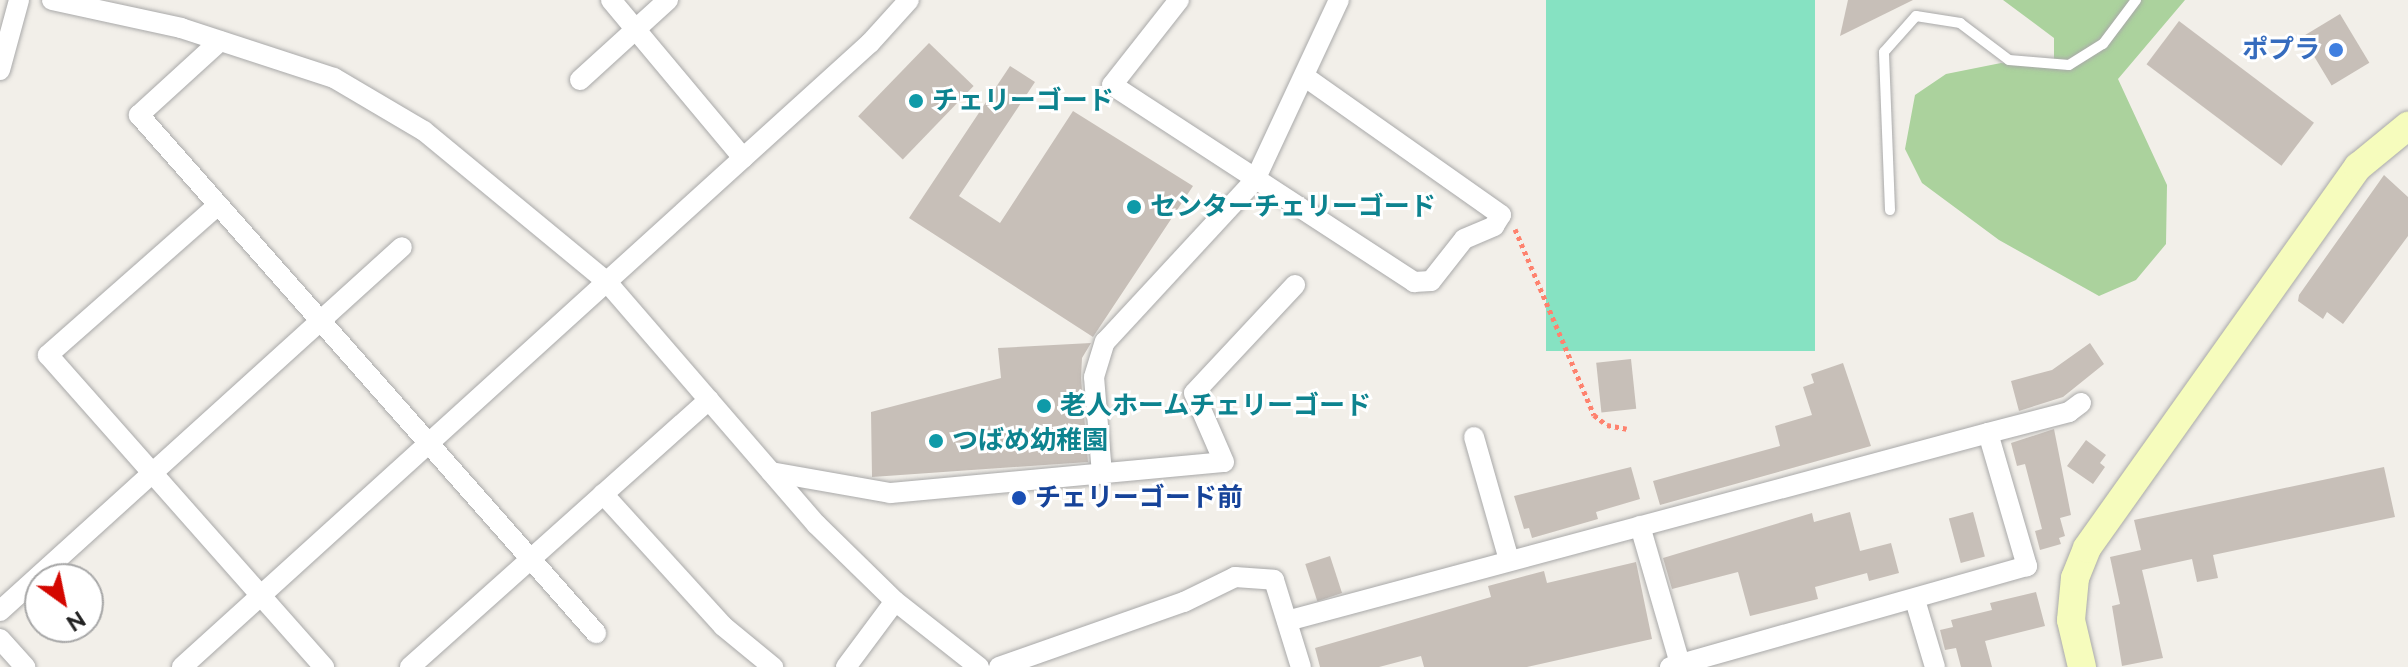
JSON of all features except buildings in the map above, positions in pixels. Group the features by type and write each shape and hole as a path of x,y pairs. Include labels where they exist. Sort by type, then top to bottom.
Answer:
{"street":[{"path":"0,70 19,0"},
{"path":"52,0 220,41 334,78 424,131 607,282 771,472 895,601 979,667"},
{"path":"611,0 743,158"},
{"path":"580,80 668,0"},
{"path":"182,667 870,43 909,0"},
{"path":"1179,0 1112,85 1414,282 1431,281 1464,239 1494,226 1501,215 1304,76"},
{"path":"1102,474 1094,377 1105,342 1255,180 1339,0"},
{"path":"220,41 139,115 596,633"},
{"path":"2082,667 2071,620 2075,578 2087,548 2358,167 2408,126"},
{"path":"218,205 48,355 324,667"},
{"path":"0,611 402,247"},
{"path":"771,472 890,493 1224,462 1194,393 1295,285"},
{"path":"416,665 709,400"},
{"path":"1287,621 2069,412 2081,403"},
{"path":"1640,526 1675,666 2027,566 1988,433"},
{"path":"1474,437 1509,560"},
{"path":"603,494 723,626 765,664"},
{"path":"999,667 1184,602 1235,577 1274,580 1301,667"},
{"path":"1915,600 1935,667"},
{"path":"846,667 895,601"},
{"path":"0,639 25,667"}],"lane":[{"path":"1890,210 1884,52 1916,16 1960,23 2009,60 2069,65 2103,44 2136,0"}],"path":[{"path":"1501,215 1512,222 1594,415 1607,425 1627,429"}],"green space":[{"path":"1546,0 1815,0 1815,351 1546,351"},
{"path":"2003,0 2185,0 2118,79 2167,185 2166,244 2136,280 2099,296 1999,240 1922,183 1905,149 1915,95 1946,74 2001,63 2054,67 2054,38"}],"place":[{"name":"ポプラ","path":"2336,50"},
{"name":"チェリーゴード","path":"916,101"},
{"name":"センターチェリーゴード","path":"1134,207"},
{"name":"老人ホームチェリーゴード","path":"1044,406"},
{"name":"つばめ幼稚園","path":"936,441"},
{"name":"チェリーゴード前","path":"1019,498"}]}
